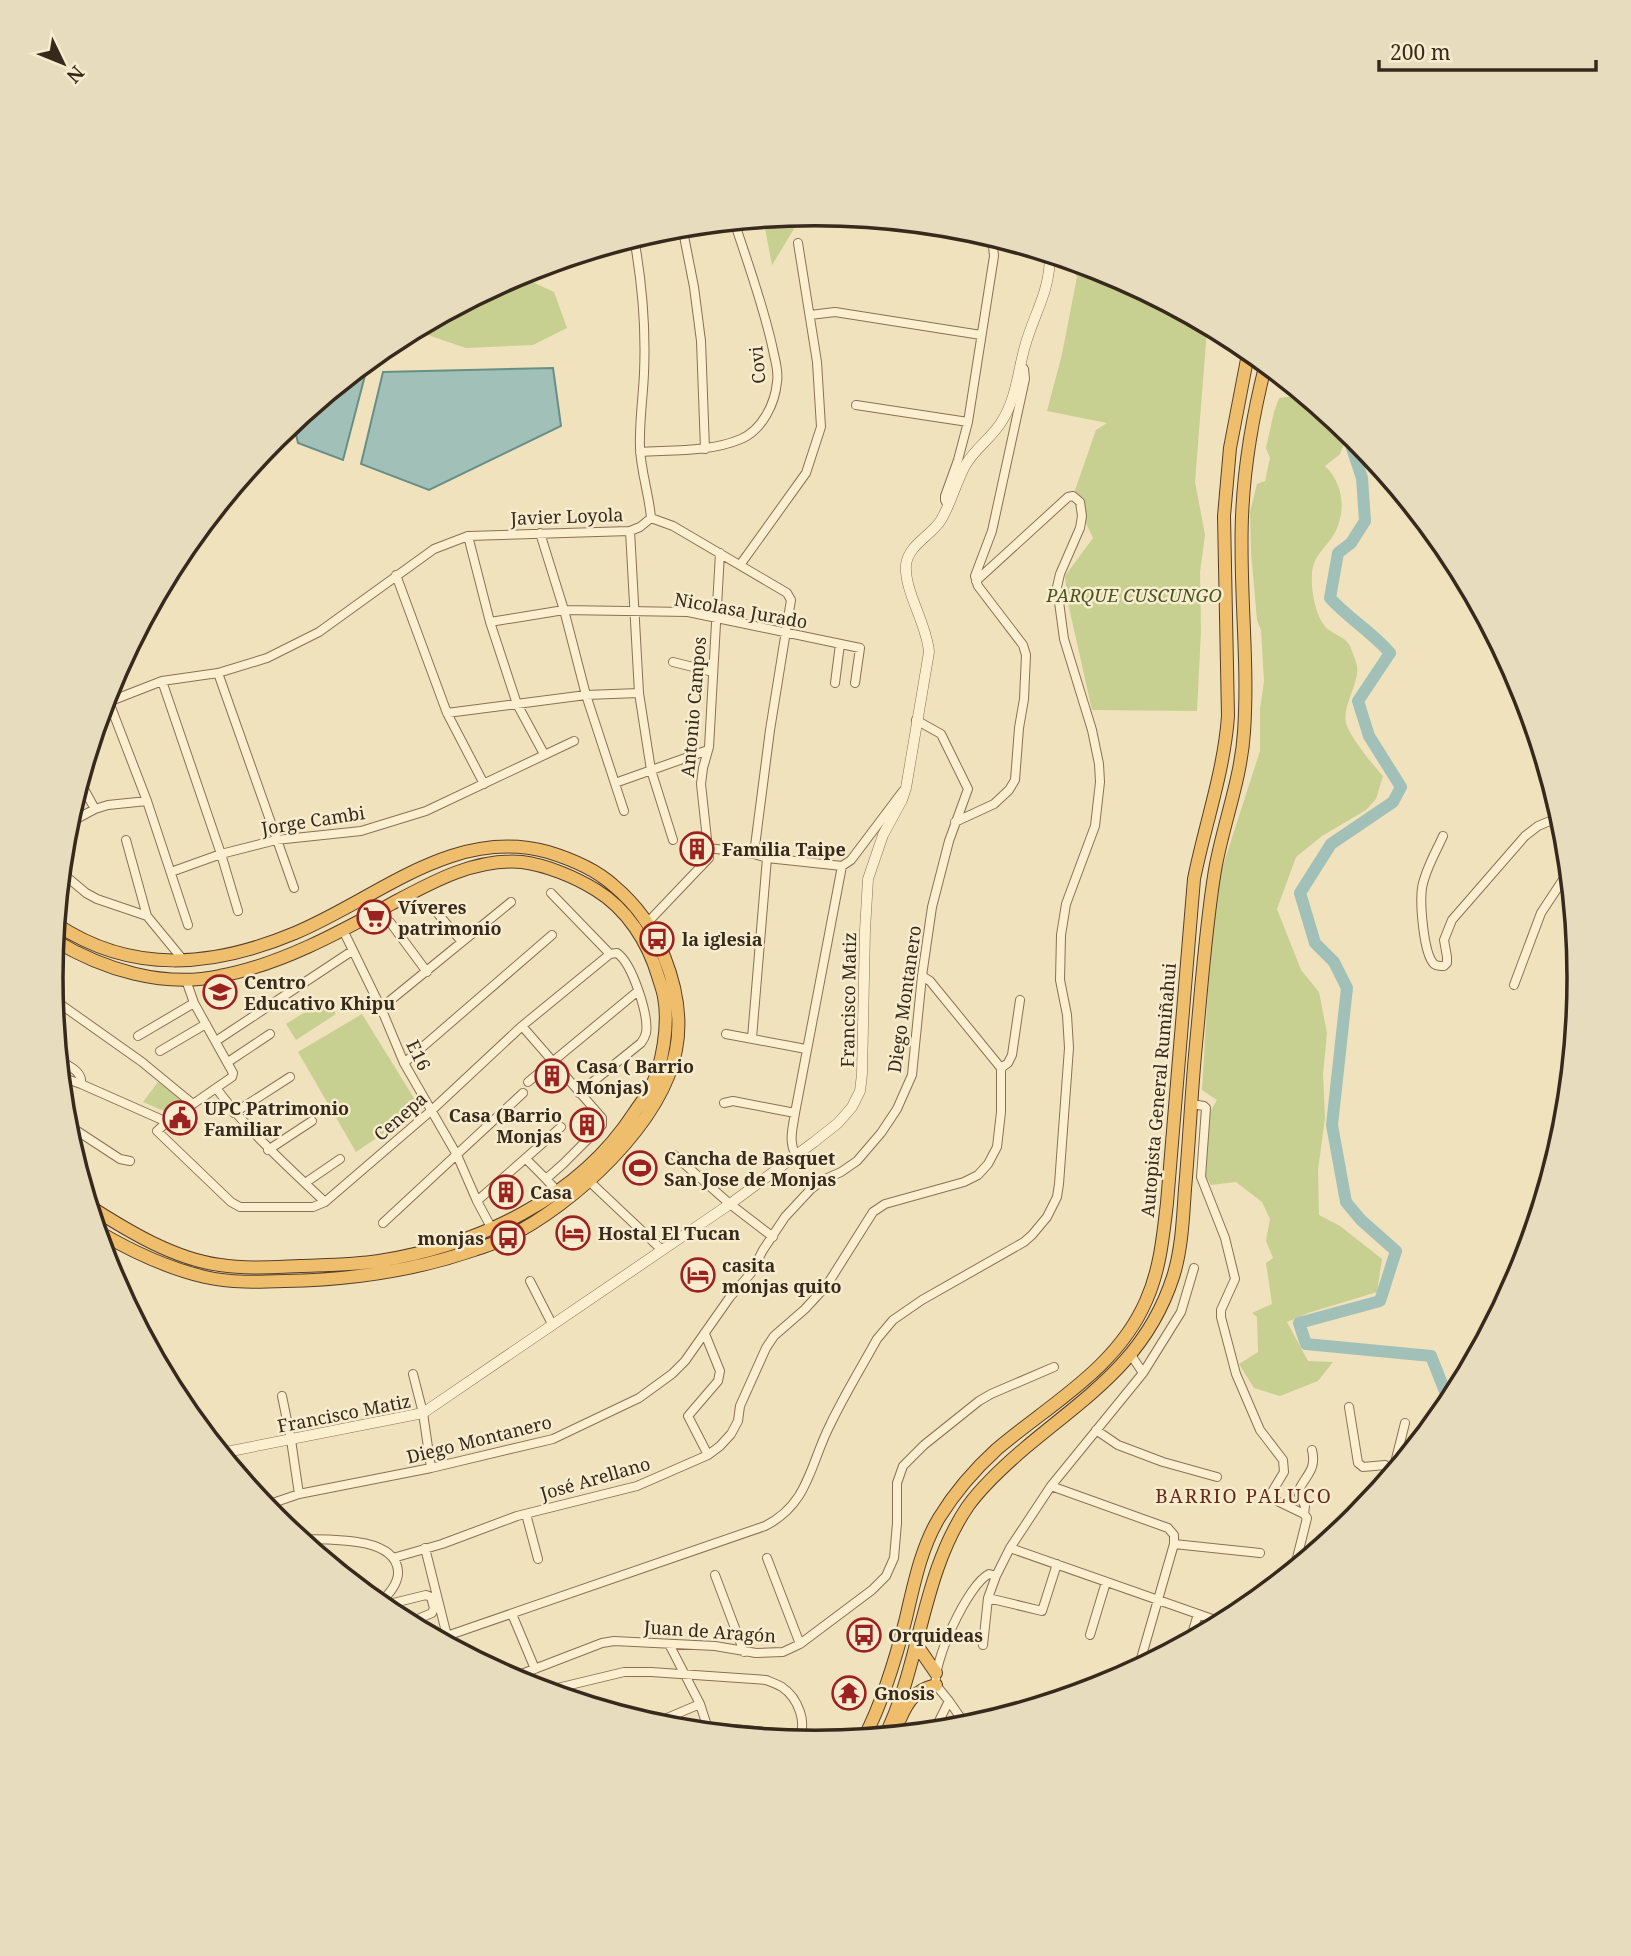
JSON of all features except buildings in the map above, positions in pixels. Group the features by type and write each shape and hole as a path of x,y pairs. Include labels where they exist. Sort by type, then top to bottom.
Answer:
{"highway":[{"name":"Autopista General Rumiñahui","path":"868,1729 889,1676 928,1540 951,1499 975,1470 997,1450 1084,1380 1107,1358 1136,1321 1153,1283 1161,1252 1167,1203 1194,879 1219,780 1226,738 1228,716 1224,516 1230,448 1247,361"},
{"name":"Autopista General Rumiñahui","path":"889,1727 897,1709 933,1581 956,1525 987,1483 1118,1370 1146,1334 1161,1308 1174,1274 1184,1208 1210,906 1244,733 1246,688 1241,519 1247,451 1264,374"},
{"path":"65,929 115,953 162,961 225,956 299,932 431,863 455,854 480,848 532,848 567,858 600,875 648,922 672,978 678,1011 677,1048 673,1063 645,1119 589,1181 545,1214 496,1242 440,1262 412,1268 316,1280 251,1282 204,1277 158,1263 110,1239"},
{"path":"64,946 121,971 143,976 186,979 219,977 257,966 343,930 449,875 486,864 523,862 575,880 597,891 624,914 650,953 664,997 665,1024 660,1058 650,1088 629,1121 581,1173 534,1207 492,1229 441,1247 377,1261 243,1268 216,1265 167,1249 101,1213"},
{"path":"897,1726 911,1698 936,1679 916,1644"}],"street":[{"name":"Covi","path":"640,452 705,449 741,439 767,414 778,382 769,332 737,230"},
{"path":"684,237 701,341 705,449"},
{"path":"740,565 806,473 819,434 821,418 817,362 798,243"},
{"path":"947,503 944,496 958,460 968,422 995,256 994,247"},
{"path":"635,248 643,300 645,341 640,452 650,518 673,526 782,590 789,596 791,604 754,854"},
{"name":"Francisco Matiz","path":"232,1452 423,1413 730,1204 846,1115 860,1091 864,1051 868,879 883,835 906,788 928,661 928,643 910,588 906,564 918,544 939,524 966,463 1000,425 1007,412 1026,344 1047,288 1050,263"},
{"path":"810,315 835,312 981,335"},
{"path":"955,822 989,808 1015,780 1024,700 1025,650 975,576 992,531 1022,391 1025,374 1020,365"},
{"path":"856,405 968,422"},
{"path":"449,1635 765,1526 785,1514 803,1492 829,1426 883,1331 893,1320 922,1300 1024,1242 1040,1227 1052,1208 1059,1184 1069,1048 1067,1015 1060,980 1061,935 1066,904 1095,825 1100,782 1092,730 1068,654 1057,587 1080,528 1082,507 1076,498 1068,497 976,581"},
{"name":"Javier Loyola","path":"117,699 162,681 218,673 267,658 319,632 434,549 468,536 630,531 650,518"},
{"path":"630,531 639,693 651,770 673,840"},
{"path":"540,533 586,695 624,811"},
{"path":"468,536 490,622 517,704 544,754"},
{"name":"Antonio Campos","path":"709,848 701,783 708,750 719,553"},
{"path":"396,575 447,713 484,784"},
{"name":"Nicolasa Jurado","path":"490,622 564,610 688,612 860,648 855,684"},
{"path":"835,683 840,644"},
{"path":"673,662 713,672"},
{"path":"218,673 294,888"},
{"path":"162,681 221,854 237,911"},
{"path":"447,713 586,695 639,693"},
{"path":"111,715 147,801 188,925"},
{"name":"Diego Montanero","path":"276,1502 299,1494 431,1468 553,1439 639,1398 672,1374 705,1334 724,1305 751,1273 785,1217 811,1189 857,1161 871,1146 897,1109 912,1075 932,907 955,822 968,789 941,734 916,720"},
{"name":"Jorge Cambi","path":"170,873 221,854 276,840 361,831 426,811 573,741"},
{"path":"615,783 708,750"},
{"path":"648,922 707,863 709,848 767,858 842,866 851,860 906,788"},
{"path":"86,793 95,809"},
{"path":"81,817 108,805 147,801"},
{"path":"1443,836 1422,888 1423,926 1429,956 1439,967 1447,963 1444,940 1452,920 1525,836 1551,820"},
{"path":"126,840 147,916 184,961"},
{"path":"752,1038 767,858"},
{"path":"796,1155 792,1148 795,1112 842,866"},
{"path":"69,879 97,899 147,916"},
{"path":"1514,985 1541,914 1562,881"},
{"path":"551,893 613,954 623,957 635,980 646,1024 646,1035 641,1042 579,1093"},
{"path":"382,1008 511,902"},
{"path":"433,908 462,942"},
{"path":"390,922 427,972"},
{"name":"E16","path":"343,930 382,1008 404,1063 457,1155 492,1229"},
{"path":"404,1063 552,935"},
{"path":"216,1041 352,951"},
{"name":"Cenepa","path":"325,1202 432,1110 522,1026 613,954"},
{"path":"922,976 930,981 1001,1068 1008,1063 1012,1055 1020,1000"},
{"path":"186,979 194,1003 233,1073 232,1077 216,1088 167,1122 157,1131 231,1202 240,1207 313,1207 325,1202 268,1150 234,1113 216,1088"},
{"path":"528,1082 638,991"},
{"path":"138,1035 194,1003"},
{"path":"64,1007 142,1062 193,1104"},
{"path":"160,1051 206,1024"},
{"path":"522,1026 602,1118 602,1125 546,1179"},
{"path":"228,1062 270,1034"},
{"path":"726,1034 806,1049"},
{"path":"68,1066 79,1073 81,1084"},
{"name":"José Arellano","path":"393,1558 526,1514 637,1486 708,1455 720,1446 738,1421 740,1406 770,1342 827,1285 873,1212 885,1204 964,1182 978,1175 988,1164 997,1147 1000,1126 1001,1068"},
{"path":"234,1113 290,1077"},
{"path":"70,1080 167,1122"},
{"path":"383,1223 523,1093"},
{"path":"724,1103 733,1101 795,1112"},
{"path":"1191,1104 1206,1108 1201,1177 1225,1238 1235,1275 1221,1310 1221,1317 1236,1374 1264,1437 1283,1461 1284,1472 1272,1492 1272,1497 1307,1518 1298,1555"},
{"path":"268,1150 312,1121"},
{"path":"477,1201 561,1127"},
{"path":"79,1133 120,1159 130,1161"},
{"path":"674,1155 773,1237"},
{"path":"305,1183 340,1159"},
{"path":"526,1159 558,1191"},
{"path":"589,1181 661,1249"},
{"path":"983,1645 988,1598 1010,1548 1051,1486 1143,1373 1181,1312 1194,1268"},
{"path":"530,1281 552,1324"},
{"path":"705,1334 720,1376 688,1416 708,1455"},
{"path":"1131,1355 1143,1373"},
{"name":"Juan de Aragón","path":"526,1672 608,1642 715,1646 744,1652 778,1653 800,1644 872,1590 886,1576 894,1558 897,1483 903,1466 924,1445 979,1401 1055,1367"},
{"path":"413,1374 423,1413 431,1468"},
{"path":"282,1396 299,1494"},
{"path":"1349,1407 1358,1463 1363,1467 1383,1465 1386,1468"},
{"path":"1398,1453 1405,1423"},
{"path":"1096,1430 1118,1445 1163,1462 1217,1477"},
{"path":"1304,1514 1305,1506 1297,1492 1312,1468 1312,1450"},
{"path":"1051,1486 1168,1528 1174,1535 1174,1544 1142,1656"},
{"path":"526,1514 538,1559"},
{"path":"314,1540 352,1541 389,1553 396,1562 398,1577 387,1596"},
{"path":"1174,1544 1260,1553"},
{"path":"425,1548 441,1631"},
{"path":"1010,1548 1210,1619"},
{"path":"767,1558 800,1644"},
{"path":"988,1598 1042,1611 1057,1564"},
{"path":"960,1716 936,1679 941,1656 970,1592 982,1577 989,1574 996,1576"},
{"path":"715,1575 744,1652"},
{"path":"1090,1635 1106,1582"},
{"path":"394,1602 426,1595 431,1597 434,1608 432,1613 420,1618"},
{"path":"512,1614 535,1669"},
{"path":"1194,1629 1198,1614"},
{"path":"669,1644 700,1704 706,1722"},
{"path":"563,1687 624,1672 766,1680 782,1687 795,1699 802,1717 800,1730"},
{"path":"940,1720 949,1701"},
{"path":"671,1716 700,1704"}],"green space":[{"path":"795,226 772,265 765,227"},
{"name":"PARQUE CUSCUNGO","path":"1074,272 1148,303 1207,335 1195,482 1205,535 1200,572 1201,631 1197,711 1092,710 1068,603 1065,576 1093,538 1073,496 1096,430 1107,423 1047,411 1062,354 1077,277"},
{"path":"531,282 554,292 567,328 533,345 466,348 426,334 483,303"},
{"path":"1293,396 1344,443 1340,454 1325,466 1340,491 1340,521 1314,565 1312,590 1321,620 1329,630 1348,643 1356,664 1356,679 1345,716 1348,729 1383,776 1376,799 1366,810 1322,836 1296,857 1277,909 1301,970 1319,992 1327,1033 1323,1074 1325,1118 1318,1170 1319,1215 1340,1226 1382,1259 1377,1292 1287,1322 1308,1361 1333,1362 1318,1381 1280,1396 1254,1388 1239,1364 1258,1352 1257,1317 1252,1313 1272,1304 1266,1263 1273,1258 1266,1241 1270,1219 1262,1202 1236,1182 1211,1185 1204,1173 1210,1112 1217,1100 1202,1090 1218,881 1260,751 1260,709 1264,681 1261,630 1257,620 1251,552 1250,512 1257,484 1265,481 1270,458 1266,448 1279,398"},
{"path":"326,999 336,1014 296,1040 286,1024"},
{"path":"362,1014 420,1108 356,1152 298,1052"},
{"path":"158,1082 183,1101 169,1113 143,1102"},
{"name":"Cancha de Basquet San Jose de Monjas","path":"647,1152 657,1166 634,1184 623,1170"}],"water":[{"path":"553,368 561,426 429,490 361,464 383,372"},
{"path":"365,375 343,460 298,443 296,434"}],"waterway":[{"path":"1353,452 1362,478 1365,521 1351,543 1338,553 1330,598 1390,653 1358,701 1369,736 1401,787 1393,802 1331,844 1300,893 1315,943 1334,962 1347,988 1332,1125 1346,1202 1361,1220 1396,1251 1380,1301 1299,1323 1306,1344 1431,1356 1445,1390"}],"place":[{"name":"Familia Taipe","path":"697,849"},
{"name":"Víveres patrimonio","path":"374,917"},
{"name":"la iglesia","path":"657,939"},
{"name":"Centro Educativo Khipu","path":"220,992"},
{"name":"Casa ( Barrio Monjas)","path":"552,1076"},
{"name":"UPC Patrimonio Familiar","path":"180,1118"},
{"name":"Casa (Barrio Monjas","path":"587,1125"},
{"name":"Cancha de Basquet San Jose de Monjas","path":"640,1168"},
{"name":"Casa","path":"506,1192"},
{"name":"Hostal El Tucan","path":"573,1233"},
{"name":"monjas","path":"508,1238"},
{"name":"casita monjas quito","path":"698,1275"},
{"name":"Orquideas","path":"864,1635"},
{"name":"Gnosis","path":"849,1693"}],"district":[{"name":"BARRIO PALUCO","path":"1244,1496"}]}
